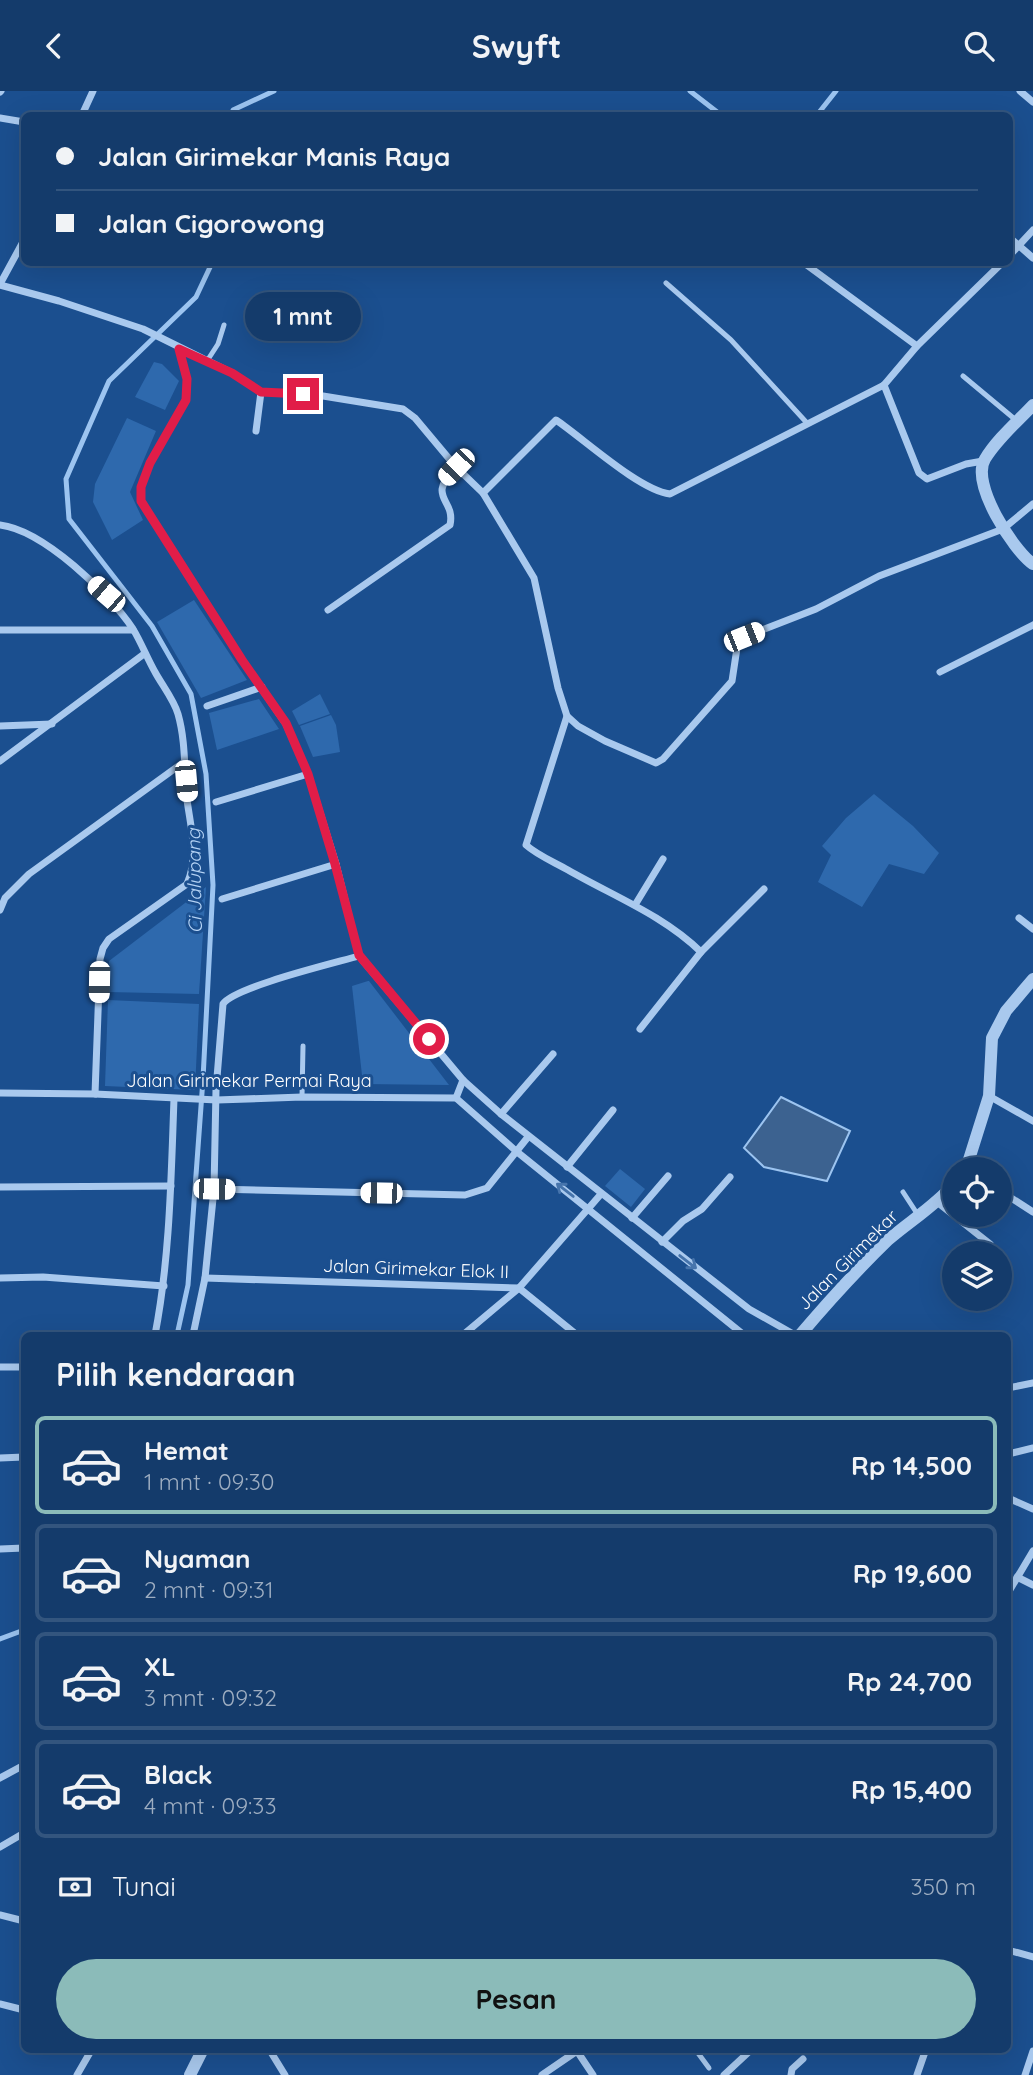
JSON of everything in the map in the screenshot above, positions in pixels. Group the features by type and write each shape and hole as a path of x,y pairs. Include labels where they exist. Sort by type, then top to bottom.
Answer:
{"street":[{"path":"83,112 93,91"},
{"path":"1020,91 1033,102"},
{"path":"0,118 21,122"},
{"path":"1013,252 1033,230"},
{"path":"1013,240 1033,258"},
{"path":"21,246 0,284 143,329 232,373 261,392 323,395 403,409 415,418 456,467 483,493 534,578 566,716 526,845 635,905 683,934 702,951"},
{"path":"808,266 917,346"},
{"path":"483,493 556,420 612,463 659,492 668,494 884,385 917,346 999,266"},
{"path":"178,348 187,379 186,400 150,463 141,487 141,501 242,660 286,723 308,774 359,955 463,1080 501,1114 748,1309 791,1332"},
{"path":"884,385 919,473 927,479 965,464 983,461"},
{"path":"256,431 261,392"},
{"path":"1033,405 983,461 982,480 1003,529 1033,564"},
{"path":"328,610 450,525 451,516 442,495 442,486 444,479 456,467"},
{"path":"566,716 578,726 624,750 652,762 659,762 732,681 737,648 744,637 816,609 879,576 1003,529 1033,504"},
{"path":"0,525 9,526 37,540 70,562 106,594 133,630 177,711 194,838 192,871 187,884 109,939 103,948 100,959 95,1094"},
{"path":"940,672 1033,625"},
{"path":"0,629 133,630"},
{"path":"0,761 144,654"},
{"path":"207,706 261,687"},
{"path":"0,726 52,724"},
{"path":"0,910 5,898 29,874 184,762"},
{"path":"216,802 308,774"},
{"path":"635,905 663,859"},
{"path":"222,898 335,864"},
{"path":"640,1029 702,951 764,890"},
{"path":"1019,918 1033,929"},
{"path":"194,1332 205,1279 214,1189 214,1100 222,1011 227,998 359,955"},
{"path":"971,1157 989,1095 992,1038 1006,1011 1033,979"},
{"path":"501,1114 553,1054"},
{"path":"463,1080 456,1098 516,1151 740,1332"},
{"name":"Jalan Girimekar Permai Raya","path":"0,1093 95,1094 192,1100 302,1097 456,1098"},
{"path":"989,1095 1033,1121"},
{"path":"156,1332 164,1286 174,1099"},
{"path":"567,1167 613,1110"},
{"path":"214,1189 465,1195 488,1188 528,1137"},
{"path":"632,1218 668,1176"},
{"path":"663,1242 683,1221 702,1209 730,1177"},
{"path":"0,1187 171,1186"},
{"path":"589,1209 601,1194"},
{"name":"Jalan Girimekar","path":"800,1332 889,1240 942,1197"},
{"path":"1012,1198 1033,1212"},
{"path":"937,1202 986,1241"},
{"name":"Jalan Girimekar Elok II","path":"205,1279 519,1288 589,1209"},
{"path":"0,1278 43,1277 164,1286"},
{"path":"467,1332 519,1288 573,1332"},
{"path":"0,1367 21,1367"},
{"path":"1011,1387 1033,1383"},
{"path":"1011,1453 1033,1448"},
{"path":"0,1458 21,1457"},
{"path":"1011,1499 1033,1509"},
{"path":"0,1549 21,1548"},
{"path":"1011,1588 1033,1551"},
{"path":"1017,1577 1033,1585"},
{"path":"0,1778 21,1767"},
{"path":"0,1847 21,1835"},
{"path":"0,1915 21,1920"},
{"path":"1011,1951 1033,1957"},
{"path":"0,2004 21,2009"},
{"path":"1025,2075 1033,2051"},
{"path":"77,2075 90,2053"},
{"path":"190,2075 201,2053"},
{"path":"271,2053 285,2075"},
{"path":"542,2075 574,2053"},
{"path":"580,2053 593,2075"},
{"path":"724,2075 748,2053"},
{"path":"917,2075 925,2053"},
{"path":"791,2075 792,2069 803,2059"}],"lane":[{"path":"666,283 731,340 807,423"},
{"path":"207,361 218,344 224,325"},
{"path":"963,376 1017,422"},
{"path":"302,1097 303,1046"},
{"path":"903,1192 918,1215"},
{"path":"698,2053 709,2068"}],"shaded area":[{"path":"154,362 162,364 179,381 165,410 135,397"},
{"path":"127,418 156,431 130,492 143,520 112,540 93,502 95,484"},
{"path":"194,600 247,680 201,698 157,622"},
{"path":"320,694 330,714 299,725 292,711"},
{"path":"259,699 279,729 217,750 209,713"},
{"path":"331,715 336,725 340,752 313,757 300,726"},
{"path":"874,794 913,826 939,853 924,874 889,864 862,907 818,882 831,855 822,846 846,818"},
{"path":"206,887 199,994 108,992 109,961"},
{"path":"369,981 449,1085 363,1084 352,986"},
{"path":"108,1000 199,1004 195,1090 105,1086"},
{"path":"781,1097 850,1131 827,1181 764,1167 744,1148"},
{"path":"620,1169 645,1189 631,1207 605,1186"}],"waterway":[{"name":"Ci Jalupang","path":"233,112 274,91"},
{"name":"Ci Jalupang","path":"690,91 717,112"},
{"name":"Ci Jalupang","path":"819,112 836,91"},
{"name":"Ci Jalupang","path":"178,1332 188,1285 203,1079 213,885 206,774 191,694 152,626 69,519 66,479 109,381 196,297 211,266"},
{"name":"Ci Jalupang","path":"0,1639 21,1631"}],"route":[{"path":"303,394 261,392 232,373 179,349 187,379 186,400 150,463 141,487 141,501 242,660 286,723 308,774 359,955 429,1039"}]}
